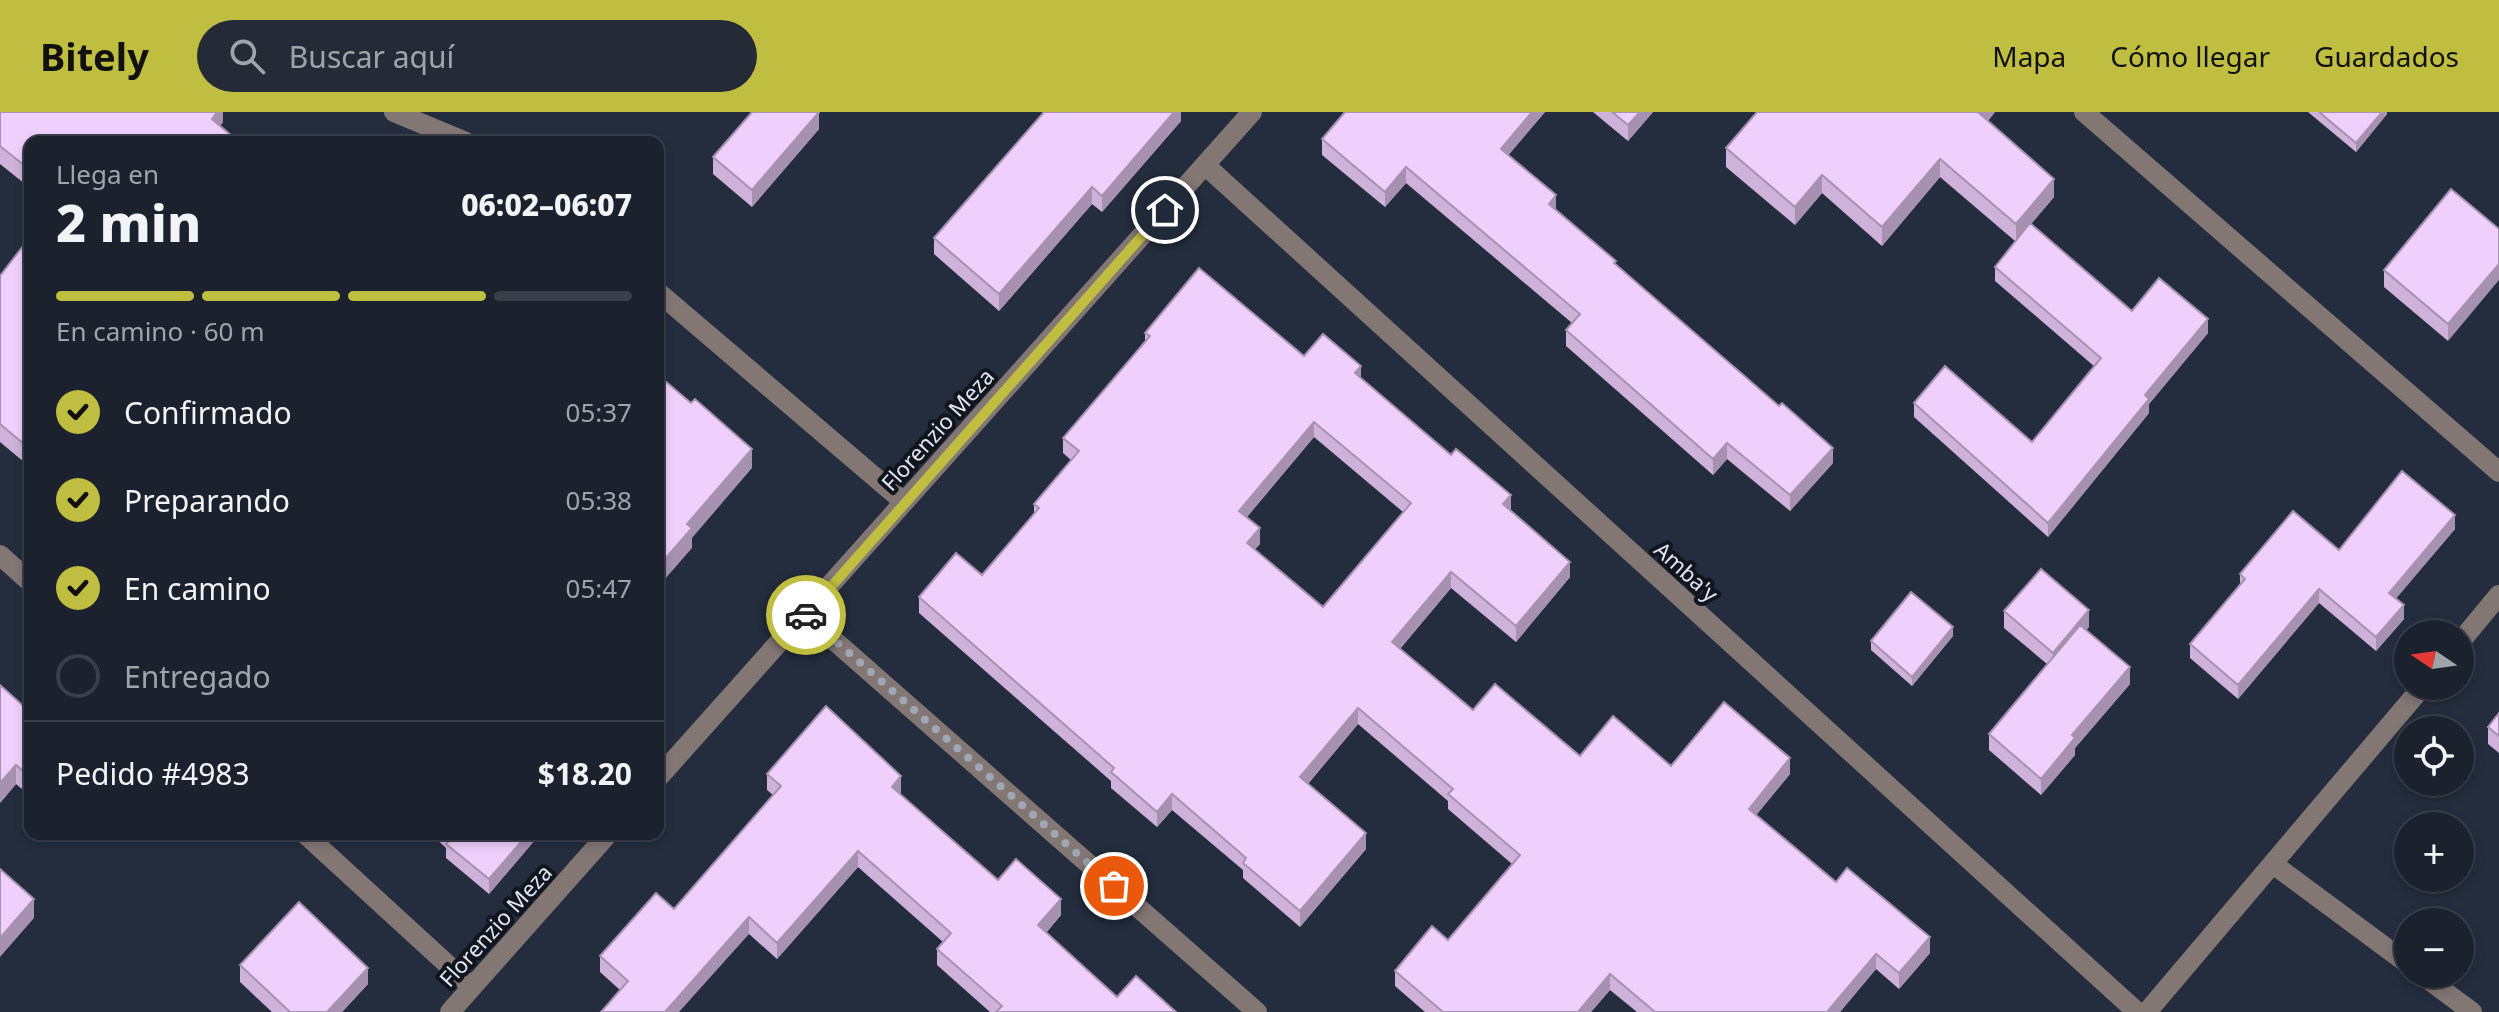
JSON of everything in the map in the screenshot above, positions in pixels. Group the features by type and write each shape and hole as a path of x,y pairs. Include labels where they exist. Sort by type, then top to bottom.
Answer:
{"street":[{"path":"394,112 452,136"},
{"name":"Florenzio Meza","path":"664,771 1252,112"},
{"path":"2084,112 2499,472"},
{"name":"Amba'y","path":"1205,165 2137,1012"},
{"path":"664,297 904,502"},
{"path":"0,555 24,577"},
{"path":"2474,625 2499,595"},
{"path":"804,614 1257,1012"},
{"path":"2147,1012 2411,700"},
{"path":"312,840 472,987"},
{"name":"Florenzio Meza","path":"450,1012 603,840"},
{"path":"2273,864 2394,954"},
{"path":"2440,988 2472,1012"}],"building":[{"path":"0,112 217,112 212,119 232,136 24,136 24,165 0,146"},
{"path":"752,112 819,112 752,190 713,157"},
{"path":"1044,112 1174,112 1102,196 1092,187 999,294 934,238"},
{"path":"1345,112 1532,112 1501,149 1556,195 1549,204 1779,406 1782,403 1833,448 1790,495 1727,443 1713,459 1566,330 1580,314 1406,167 1385,192 1322,139"},
{"path":"1612,112 1640,112 1628,125"},
{"path":"1757,112 1980,112 2054,179 2016,224 1940,159 1882,227 1822,175 1795,207 1726,148"},
{"path":"2319,112 2382,112 2356,143"},
{"path":"2451,189 2499,229 2499,264 2448,324 2384,270"},
{"path":"2030,223 2132,311 2159,278 2208,319 2145,395 2149,399 2048,523 1914,403 1945,366 2032,442 2101,358 1995,267"},
{"path":"24,245 24,444 0,424 0,276"},
{"path":"1199,268 1304,356 1323,334 1361,366 1355,373 1451,455 1456,449 1511,495 1503,504 1570,562 1516,626 1451,572 1392,642 1473,710 1495,684 1580,756 1613,716 1671,766 1724,702 1790,758 1749,809 1836,882 1847,868 1930,937 1899,973 1876,954 1827,1012 1655,1012 1610,974 1578,1012 1443,1012 1395,971 1432,926 1448,940 1520,855 1448,794 1453,789 1358,708 1300,777 1366,833 1300,911 1243,863 1246,858 1172,794 1157,812 1111,772 1114,768 919,597 956,553 982,575 1039,508 1034,504 1079,451 1063,438 1150,336 1145,333","holes":["1314,422 1411,503 1323,607 1247,543 1260,528 1239,511"]},
{"path":"664,380 691,403 695,399 752,449 687,524 692,528 664,560"},
{"path":"2402,471 2455,515 2389,593 2404,605 2376,637 2319,589 2238,685 2190,644 2245,579 2240,574 2293,511 2339,550"},
{"path":"2041,569 2089,610 2053,653 2004,611"},
{"path":"1911,592 1953,627 1912,677 1871,641"},
{"path":"2080,625 2130,667 2072,735 2075,738 2041,779 1989,734"},
{"path":"0,685 24,707 24,772 16,765 0,783"},
{"path":"826,706 901,776 892,787 998,880 1016,859 1061,899 1038,925 1117,997 1136,976 1176,1012 996,1012 1002,1006 937,949 951,933 858,851 777,943 749,917 665,1012 601,1012 628,981 600,956 656,893 674,909 781,786 767,774"},
{"path":"2499,713 2499,736 2488,727"},
{"path":"450,840 523,840 489,879 446,844"},
{"path":"0,869 34,899 0,938"},
{"path":"299,902 368,968 327,1012 290,1012 240,965"}],"way so far":[{"path":"806,615 1114,886"}],"route":[{"path":"806,615 1165,210"}]}
